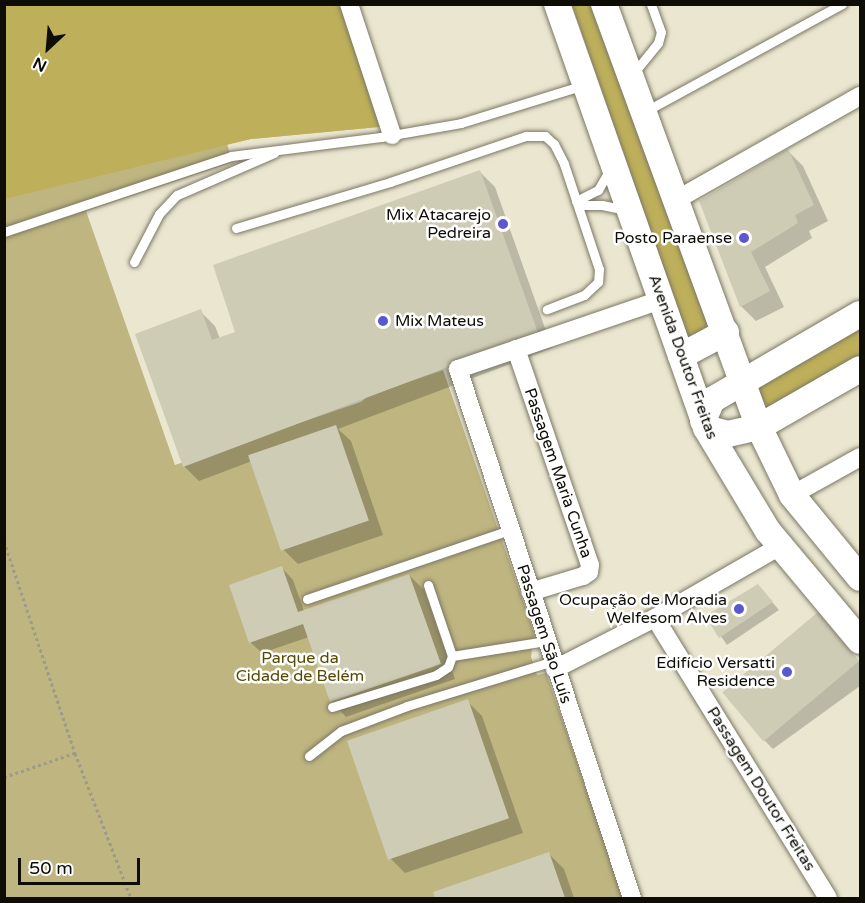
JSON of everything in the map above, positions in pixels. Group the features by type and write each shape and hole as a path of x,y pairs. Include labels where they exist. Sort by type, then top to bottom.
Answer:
{"main road":[{"name":"Avenida Doutor Freitas","path":"557,4 705,424 780,546 861,641"},
{"path":"604,4 745,382 759,427 792,495 861,578"},
{"path":"858,317 712,400 705,424 728,434 759,427 861,369"},
{"path":"681,356 726,332"}],"street":[{"path":"349,4 392,135"},
{"path":"676,200 861,96"},
{"path":"516,349 661,300"},
{"name":"Passagem São Luís","path":"516,349 458,369 632,898"},
{"name":"Passagem Maria Cunha","path":"516,349 590,565 589,572 584,576 530,592"},
{"path":"792,495 861,457"},
{"path":"554,665 655,618 780,546"},
{"name":"Passagem Doutor Freitas","path":"655,618 828,898"}],"lane":[{"path":"631,77 658,43 661,32 651,4"},
{"path":"644,112 842,4"},
{"path":"4,232 231,156 392,135 461,123 586,85"},
{"path":"236,228 390,182 526,136 545,136 554,144 599,269 598,282 584,295 547,309"},
{"path":"134,262 159,214 177,195 290,147"},
{"path":"577,203 598,190 606,178 612,160"},
{"path":"577,203 602,205 631,213"},
{"path":"307,599 510,530"},
{"path":"332,707 436,675 448,667 452,656 428,585"},
{"path":"452,656 546,641"},
{"path":"309,756 341,731 407,706 554,665"}],"path":[{"path":"4,541 75,753 131,898"},
{"path":"4,777 75,753"}],"green space":[{"name":"Parque da Cidade de Belém","path":"5,5 389,126 251,139 227,144 233,162 86,211 175,465 361,402 368,396 443,370 534,633 531,657 537,675 546,673 624,898 5,898"}],"shaded area":[{"path":"4,5 347,5 389,126 251,139 5,199"},
{"path":"572,5 599,5 720,330 689,343"},
{"path":"860,328 860,363 764,410 756,386"}],"building":[{"name":"Posto Paraense","path":"788,149 814,205 795,215 798,223 751,252 770,291 740,307 699,201"},
{"name":"Mix Mateus","path":"480,170 538,333 183,467 135,334 201,309 212,340 235,332 213,265"},
{"path":"336,425 369,520 281,551 248,455"},
{"path":"282,566 298,612 409,574 441,664 330,702 303,624 249,643 229,585"},
{"name":"Ocupação de Moradia Welfesom Alves","path":"758,584 773,602 719,638 705,616"},
{"name":"Edifício Versatti Residence","path":"818,612 859,661 763,741 722,692"},
{"path":"468,699 509,818 388,860 347,741"},
{"path":"549,852 565,898 435,898 433,892"}],"place":[{"name":"Mix Atacarejo Pedreira","path":"503,224"},
{"name":"Posto Paraense","path":"744,238"},
{"name":"Mix Mateus","path":"383,321"},
{"name":"Ocupação de Moradia Welfesom Alves","path":"739,609"},
{"name":"Edifício Versatti Residence","path":"787,672"}]}
